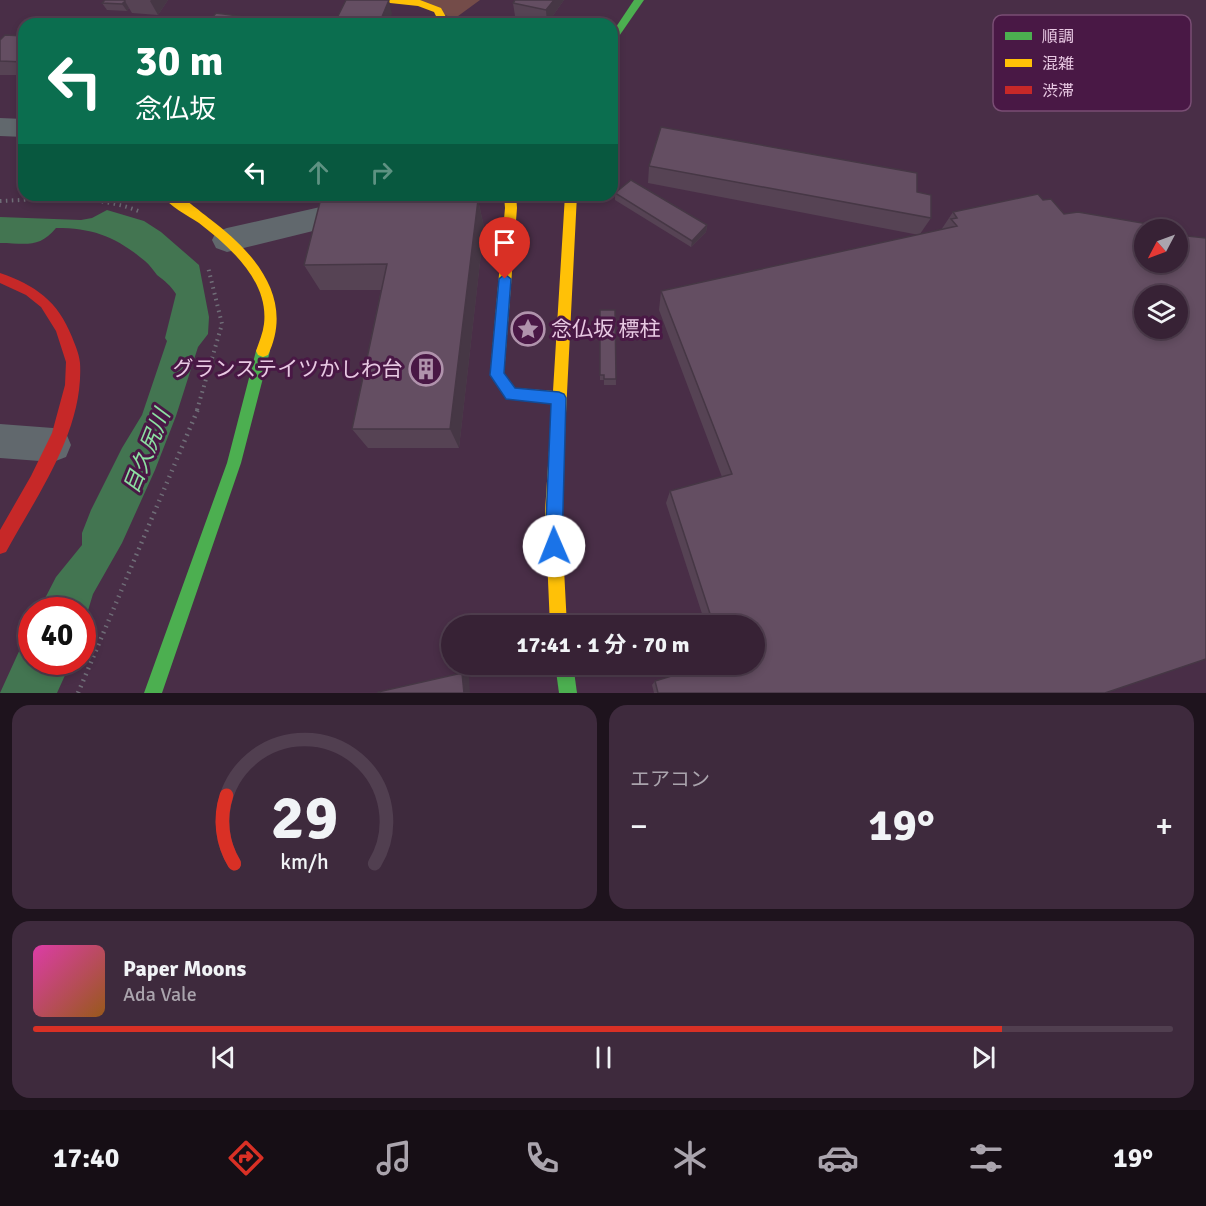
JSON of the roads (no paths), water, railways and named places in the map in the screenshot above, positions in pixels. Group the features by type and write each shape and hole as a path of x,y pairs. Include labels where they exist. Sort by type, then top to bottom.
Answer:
{"street":[{"path":"390,0 420,3 438,10 442,18"},
{"path":"618,31 639,0"},
{"path":"0,127 18,128"},
{"path":"153,693 234,463 271,321 264,284 243,252 176,201"},
{"path":"510,201 497,375 511,394 559,398"},
{"path":"558,615 553,513 570,201"},
{"path":"227,240 363,208"},
{"path":"0,278 22,284 44,297 55,311 73,362 70,402 53,445 0,546"},
{"path":"0,441 53,445"},
{"path":"566,675 568,693"}],"water":[{"name":"目久尻川","path":"107,210 144,221 161,232 199,265 209,317 208,334 198,347 176,416 155,470 122,543 92,597 46,597 56,577 82,545 82,533 91,510 122,448 142,415 167,341 165,338 176,294 145,261 114,240 93,232 56,228 50,235 37,242 0,243 0,217 81,220 92,218"},
{"path":"18,654 18,675 65,675 57,693 0,693"}],"place":[{"name":"念仏坂 標柱","path":"528,329"},
{"name":"グランステイツかしわ台","path":"426,369"}]}
